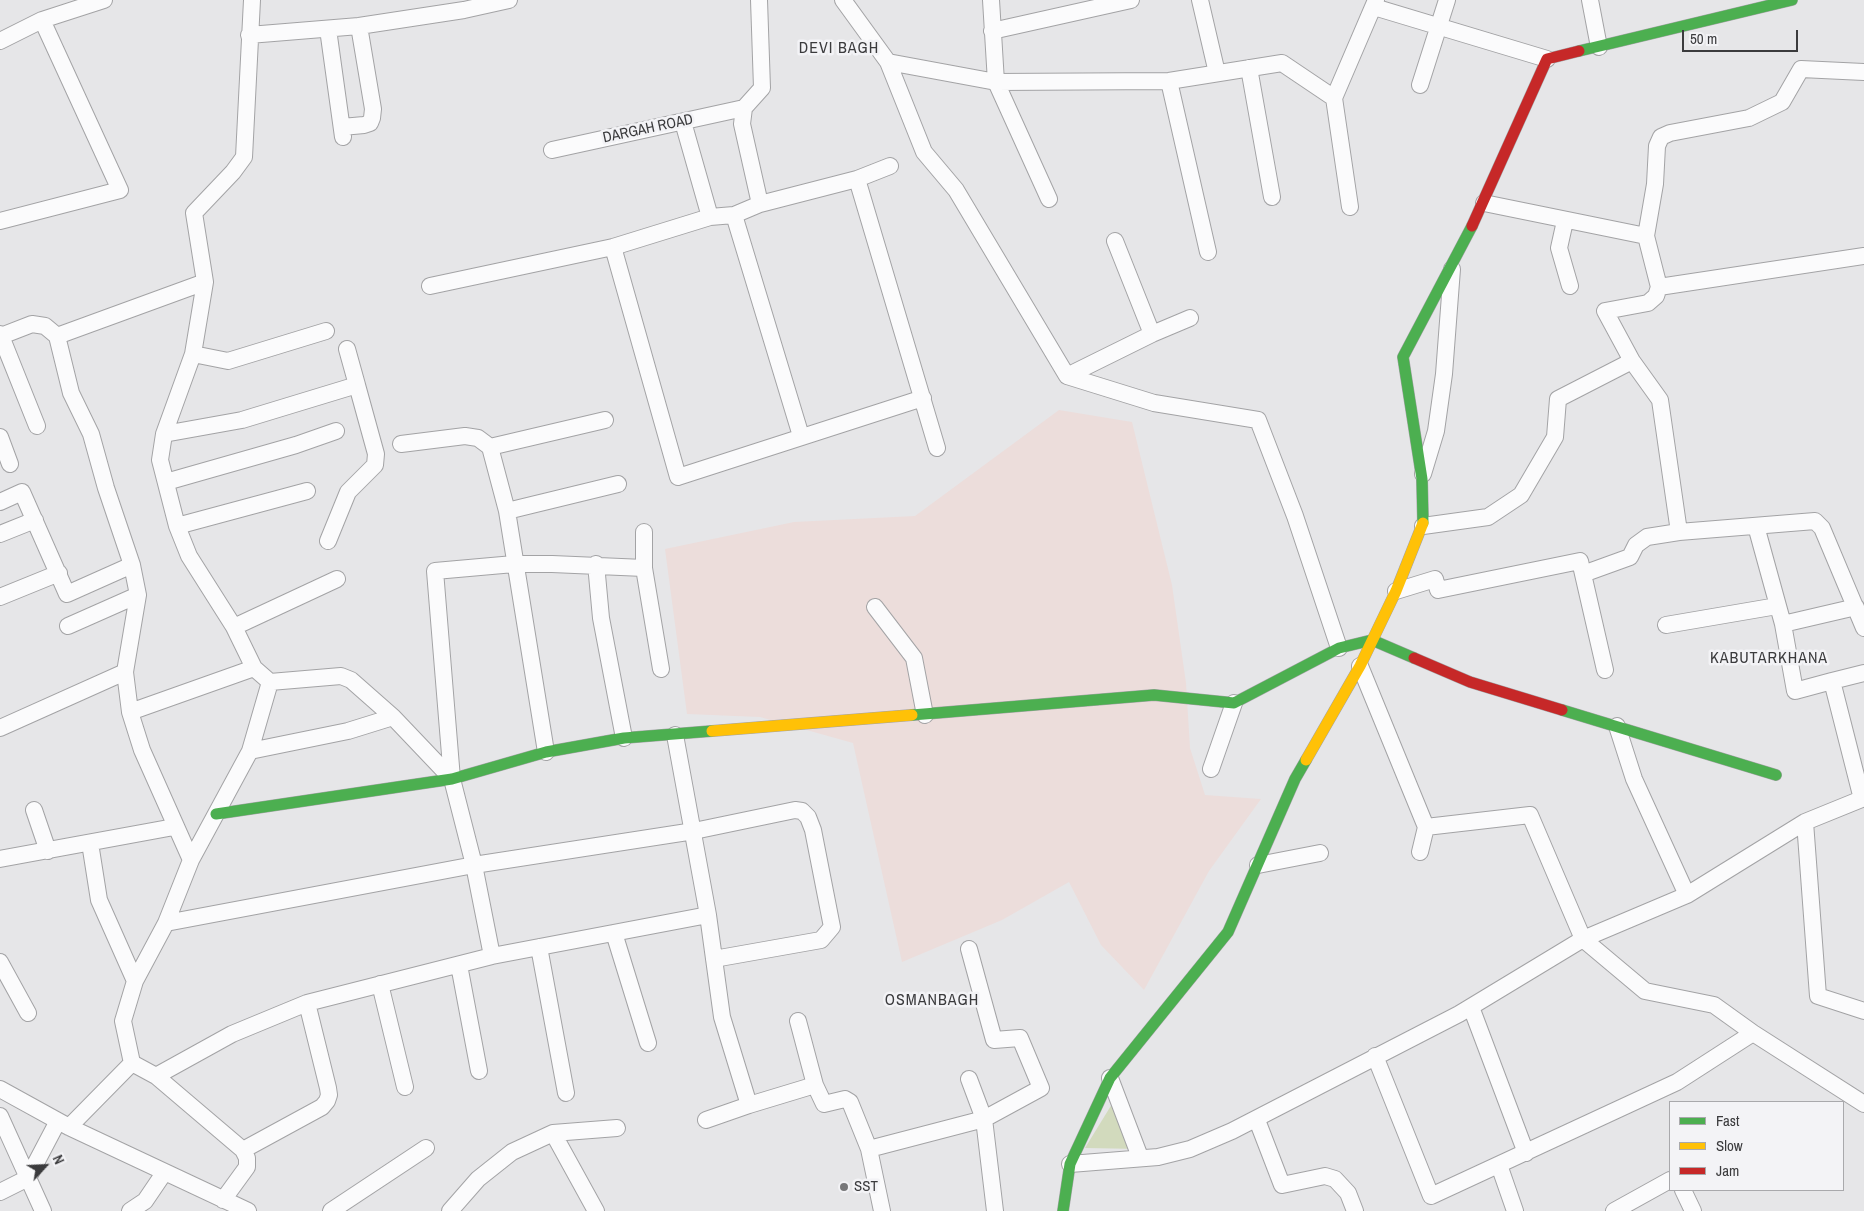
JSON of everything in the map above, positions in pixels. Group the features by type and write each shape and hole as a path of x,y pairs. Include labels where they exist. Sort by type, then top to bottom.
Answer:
{"street":[{"path":"0,41 42,20 104,0"},
{"path":"252,0 244,157 234,172 194,213 205,282 193,354 164,434 160,460 177,526 189,556 234,627 254,668 270,682 341,676 358,686 392,717 452,779"},
{"path":"249,35 359,26 464,10 509,0"},
{"path":"759,0 762,88 744,108 742,124 760,204"},
{"path":"843,0 888,62 924,152 956,190 1067,376 1154,403 1258,420 1295,516 1339,648"},
{"path":"991,0 996,82 1049,199"},
{"path":"992,31 1131,0"},
{"path":"1200,0 1217,73"},
{"path":"1420,85 1446,0"},
{"path":"1590,0 1599,47"},
{"path":"1350,207 1334,98 1375,3 1547,59 1792,0"},
{"path":"0,221 120,190 42,20"},
{"path":"328,29 342,132 370,123 372,118 373,109 359,26"},
{"path":"1064,1211 1070,1164 1110,1078 1228,932 1295,779 1360,666 1396,591 1423,526 1422,479 1403,357 1452,268 1484,203 1547,59"},
{"path":"888,62 996,82 1169,81 1282,63 1334,98"},
{"path":"1249,68 1272,197"},
{"path":"1679,532 1660,400 1632,361 1604,311 1648,302 1656,296 1659,287 1646,236 1655,184 1657,146 1661,137 1670,133 1749,118 1782,102 1801,69 1864,72"},
{"path":"1169,81 1208,252"},
{"name":"DARGAH ROAD","path":"552,150 744,108"},
{"path":"683,122 710,217"},
{"path":"430,286 613,247 710,217 734,215 760,204 857,179 890,166"},
{"path":"857,179 937,448"},
{"path":"1484,203 1646,236"},
{"path":"734,215 801,436"},
{"path":"1565,220 1559,248 1570,286"},
{"path":"1115,240 1152,334"},
{"path":"613,247 678,477 922,398"},
{"path":"1659,287 1864,256"},
{"path":"1422,479 1437,422 1452,268"},
{"path":"57,336 205,282"},
{"path":"1067,376 1152,334 1190,318"},
{"path":"37,426 0,335 32,324 45,326 57,336 71,393 91,434 106,488 132,565 138,595 125,672 130,712 142,750 174,827 191,860"},
{"path":"193,354 228,361 326,331"},
{"path":"328,541 348,492 375,465 376,454 347,349"},
{"path":"1423,526 1488,517 1521,495 1555,437 1558,399 1632,361"},
{"path":"164,434 242,420 357,385"},
{"path":"490,447 605,420"},
{"path":"166,482 296,445 336,431"},
{"path":"401,444 465,436 478,438 490,447 507,511 514,564 546,752"},
{"path":"0,437 10,464"},
{"path":"507,511 618,484"},
{"path":"177,526 307,491"},
{"path":"0,502 22,492 59,572 67,594 132,565"},
{"path":"0,534 35,520"},
{"path":"1583,574 1630,557 1636,545 1647,537 1679,532 1814,521 1822,528 1864,628"},
{"path":"1756,526 1783,624 1795,691 1864,673"},
{"path":"644,532 644,568 661,669"},
{"path":"1396,591 1435,579 1438,590 1580,561 1605,670"},
{"path":"492,956 474,865 452,779 436,571 514,564 596,564 644,568"},
{"path":"596,564 601,618 624,738"},
{"path":"0,597 59,572"},
{"path":"234,627 337,579"},
{"path":"68,626 138,595"},
{"path":"1666,625 1777,606"},
{"path":"875,607 914,658 925,715"},
{"path":"1783,624 1856,607"},
{"path":"216,814 452,779 546,752 624,738 1154,695 1234,703 1339,648 1372,640 1470,682 1776,776"},
{"path":"1360,666 1426,827 1420,852"},
{"path":"130,712 254,668"},
{"path":"0,728 125,672"},
{"path":"1070,1164 1158,1157 1190,1149 1257,1120 1471,1007 1583,939 1688,895 1805,822 1863,798 1832,681"},
{"path":"223,1200 247,1167 247,1158 242,1150 156,1076 132,1063 123,1021 135,981 166,924 191,860 250,751 270,682"},
{"path":"1211,769 1234,703"},
{"path":"250,751 348,731 392,717"},
{"path":"1617,726 1634,779 1688,895"},
{"path":"675,735 708,915 722,1017 749,1106"},
{"path":"34,810 48,850"},
{"path":"166,924 474,865 694,832 794,810 802,811 808,817 813,830 832,927 821,940 714,959"},
{"path":"1426,827 1530,815 1583,939 1645,991 1714,1005 1853,1102"},
{"path":"1805,822 1818,996 1864,1011"},
{"path":"0,859 174,827"},
{"path":"90,843 99,900 135,981"},
{"path":"1258,866 1320,854"},
{"path":"156,1076 232,1034 307,1003 492,956 708,915"},
{"path":"614,932 648,1043"},
{"path":"539,947 566,1093"},
{"path":"869,1149 984,1119 1041,1088 1020,1038 994,1040 969,950"},
{"path":"0,962 28,1013"},
{"path":"459,964 479,1071"},
{"path":"380,984 405,1086"},
{"path":"242,1150 322,1107 326,1102 329,1095 328,1088 307,1003"},
{"path":"1471,1007 1526,1153"},
{"path":"798,1021 815,1085 824,1104 844,1099 850,1102 869,1149 882,1211"},
{"path":"1375,1056 1432,1196 1677,1082 1753,1033"},
{"path":"0,1192 28,1178 64,1124 132,1063"},
{"path":"1110,1078 1140,1157"},
{"path":"969,1079 984,1119 996,1211"},
{"path":"706,1120 815,1085"},
{"path":"0,1089 64,1124 248,1211"},
{"path":"0,1116 43,1211"},
{"path":"1257,1120 1282,1185 1325,1176 1335,1179 1348,1193 1355,1211"},
{"path":"450,1211 478,1179 512,1152 553,1133 616,1128"},
{"path":"553,1133 596,1211"},
{"path":"331,1211 426,1148"},
{"path":"1499,1165 1516,1211"},
{"path":"130,1211 145,1202 164,1172"},
{"path":"1614,1211 1669,1181"},
{"path":"1683,1191 1692,1211"}],"shaded area":[{"path":"1059,410 1132,422 1172,585 1186,683 1190,748 1205,795 1261,799 1209,871 1144,990 1101,945 1069,882 1002,920 902,962 853,743 760,717 687,714 665,549 794,522 915,516"}],"green space":[{"path":"1120,1091 1141,1149 1085,1148"}],"traffic: fast":[{"path":"1579,51 1792,0"},
{"path":"1423,523 1422,479 1403,357 1472,226"},
{"path":"912,715 1154,695 1234,703 1339,648 1372,640 1414,658"},
{"path":"1562,710 1776,775"},
{"path":"216,814 452,779 546,752 624,738 712,731"},
{"path":"1063,1211 1070,1164 1110,1078 1228,932 1295,779 1306,760"}],"traffic: slow":[{"path":"1306,760 1360,666 1396,591 1423,523"},
{"path":"712,731 912,715"}],"traffic: jam":[{"path":"1472,226 1547,59 1579,51"},
{"path":"1414,658 1470,682 1562,710"}],"place":[{"name":"SST","path":"844,1187"}],"district":[{"name":"DEVI BAGH","path":"839,49"},
{"name":"KABUTARKHANA","path":"1769,659"},
{"name":"OSMANBAGH","path":"932,1001"}]}
